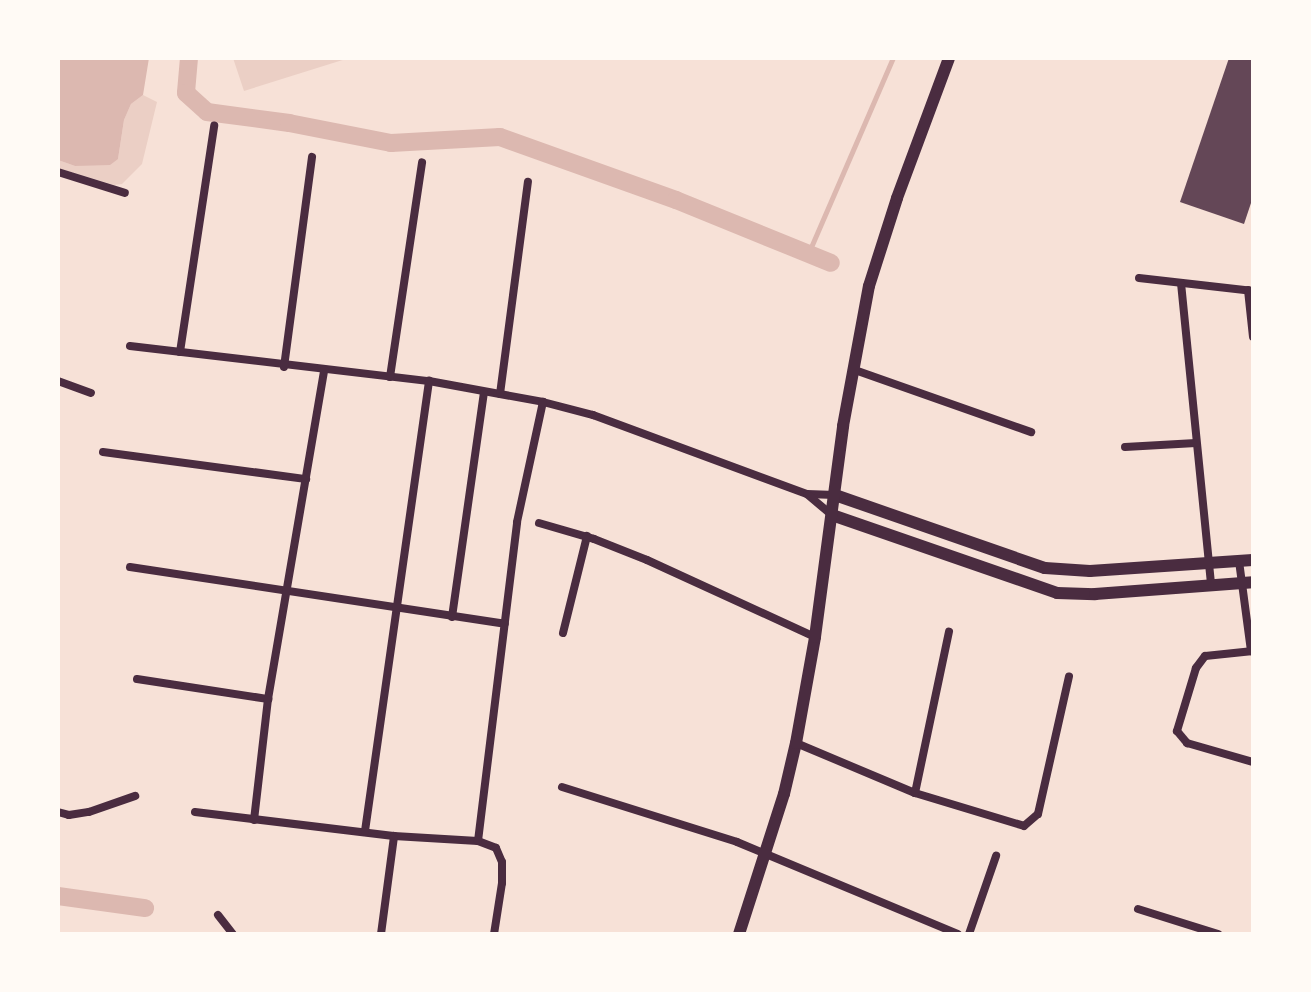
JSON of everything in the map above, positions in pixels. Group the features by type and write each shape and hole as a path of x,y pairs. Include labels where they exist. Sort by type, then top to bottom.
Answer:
{"main road":[{"path":"739,934 796,743 815,637 852,369 884,234 949,58"},
{"path":"835,495 1045,568 1090,571 1253,560"},
{"path":"832,515 1057,593 1095,594 1248,583"}],"street":[{"path":"180,352 214,126"},
{"path":"284,367 312,157"},
{"path":"390,377 422,162"},
{"path":"58,172 125,193"},
{"path":"500,394 528,182"},
{"path":"1139,278 1250,291 1253,337"},
{"path":"1181,283 1211,586"},
{"path":"130,346 284,367 429,381 543,402 593,415 807,494 835,495"},
{"path":"852,369 1031,432"},
{"path":"254,820 268,699 324,370"},
{"path":"58,381 91,393"},
{"path":"365,831 429,381"},
{"path":"452,617 484,393"},
{"path":"478,841 517,522 543,402"},
{"path":"1125,447 1196,443"},
{"path":"103,452 306,479"},
{"path":"807,494 832,515"},
{"path":"539,523 587,536 647,560 815,637"},
{"path":"563,633 587,536"},
{"path":"1239,561 1248,583 1252,651 1208,655 1201,660 1177,731 1187,743 1253,762"},
{"path":"130,567 505,624"},
{"path":"915,793 949,632"},
{"path":"796,743 915,793 1024,826 1038,814 1069,676"},
{"path":"137,679 268,699"},
{"path":"562,787 718,836 958,934"},
{"path":"58,812 69,815 89,812 135,796"},
{"path":"195,812 394,836 478,841 496,848 502,862 494,934"},
{"path":"381,934 394,836"},
{"path":"969,934 996,856"},
{"path":"1138,909 1218,934"},
{"path":"218,915 233,934"}],"shaded area":[{"path":"58,58 149,58 143,95 131,104 124,120 118,159 110,165 75,166 58,160"},
{"path":"233,58 349,58 244,91"},
{"path":"143,95 157,102 142,164 122,184 114,185 58,168 58,160 75,166 118,159 124,120 131,104"}],"building":[{"path":"1229,58 1253,58 1253,197 1244,224 1180,202"}],"waterway":[{"path":"189,58 186,93 207,112 289,123 391,143 500,137 676,200 831,263"},
{"path":"808,254 893,58"},
{"path":"58,896 145,908"}]}
